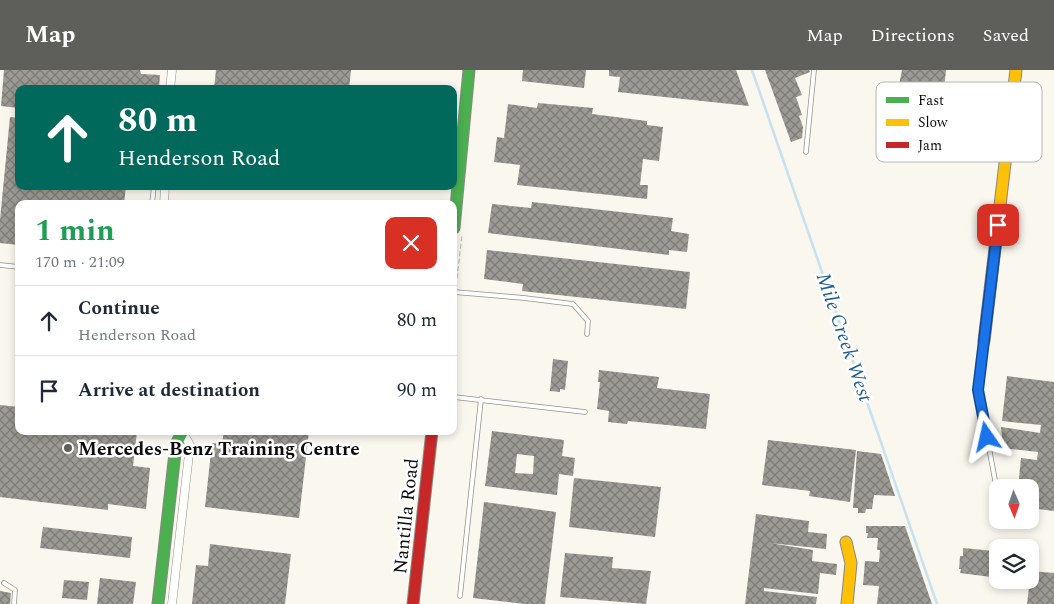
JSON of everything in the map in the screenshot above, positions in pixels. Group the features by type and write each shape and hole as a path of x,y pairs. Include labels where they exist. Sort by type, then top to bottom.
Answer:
{"street":[{"path":"170,85 172,70"},
{"path":"457,200 469,70"},
{"path":"984,341 1005,162"},
{"path":"158,604 176,444 181,435"},
{"path":"172,604 190,445 185,435"},
{"name":"Nantilla Road","path":"412,604 432,435"},
{"path":"167,525 180,526"},
{"path":"846,542 851,563 846,604"},
{"path":"160,587 174,588"}],"lane":[{"path":"806,152 814,70"},
{"path":"0,265 15,267"},
{"path":"457,292 573,304 588,320 587,334"},
{"path":"984,341 978,390 995,479"},
{"path":"457,397 585,412"},
{"path":"460,596 481,399"},
{"path":"4,583 15,590 14,604"}],"building":[{"path":"4,70 140,70 141,74 160,75 159,85 15,85 15,108 1,106"},
{"path":"216,70 351,70 349,85 214,85"},
{"path":"523,70 586,70 584,88 522,81"},
{"path":"609,70 736,70 749,106 618,92 620,77 609,76"},
{"path":"765,70 809,70 810,72 795,78 802,95 796,97 802,115 799,116 803,127 802,138 791,142"},
{"path":"902,70 946,70 945,82 900,82"},
{"path":"538,103 593,108 592,114 647,121 647,125 663,127 659,161 643,159 640,185 648,185 647,199 517,185 520,165 494,162 497,137 504,138 508,104 537,108"},
{"path":"10,117 15,118 15,190 126,190 124,200 15,200 15,245 0,243 0,220"},
{"path":"532,202 673,218 671,231 689,234 687,252 669,250 669,255 488,233 492,204 531,208"},
{"path":"487,250 690,272 686,309 522,291 523,284 484,279"},
{"path":"553,359 568,361 565,390 560,389 560,392 550,391"},
{"path":"599,370 659,377 657,388 710,394 706,429 628,421 627,424 608,422 609,411 597,409 600,382 598,382"},
{"path":"1007,376 1054,382 1054,511 1039,509 1039,479 1019,479 1021,458 1037,460 1038,452 1003,448 1001,427 1040,433 1041,425 1002,421"},
{"name":"Mercedes-Benz Training Centre","path":"0,405 15,407 15,435 137,435 133,466 150,468 146,509 108,504 108,510 0,497"},
{"path":"492,431 564,440 562,456 575,458 573,476 559,474 557,495 485,486","holes":["517,454 534,456 533,474 515,473"]},
{"path":"223,435 309,435 299,518 205,507 212,443 222,444"},
{"path":"768,440 856,450 850,502 809,496 810,491 762,485"},
{"path":"857,451 881,454 895,496 874,495 872,509 866,509 865,513 858,513 858,508 853,508"},
{"path":"574,478 661,487 655,537 569,527"},
{"path":"484,502 556,512 545,604 525,604 473,598"},
{"path":"756,514 809,521 808,532 827,534 826,549 770,543 813,550 812,561 837,564 836,575 820,573 818,594 764,588 764,591 817,597 816,604 745,604"},
{"path":"866,526 905,526 932,604 877,604 879,586 863,585 865,561 879,562 880,550 877,550 878,538 867,538"},
{"path":"43,527 132,537 130,558 40,548"},
{"path":"210,544 291,554 285,604 192,604 196,565 208,566"},
{"path":"963,548 989,551 989,577 960,573 960,556 963,556"},
{"path":"565,553 613,557 612,568 651,571 646,604 560,597"},
{"path":"1039,572 1054,573 1054,604 1027,604 1029,589 1039,589"},
{"path":"100,578 136,582 133,604 97,604"},
{"path":"64,580 89,582 87,600 62,598"},
{"path":"0,591 11,593 10,604 0,604"}],"waterway":[{"name":"Mile Creek West","path":"752,70 937,604"}],"traffic: fast":[{"path":"457,200 469,70"},
{"path":"158,604 176,444 181,435"}],"traffic: slow":[{"path":"1015,82 1016,70"},
{"path":"984,341 1005,162"},
{"path":"846,542 851,563 847,604"}],"traffic: jam":[{"path":"413,604 432,435"}],"place":[{"name":"Mercedes-Benz Training Centre","path":"68,448"}],"route":[{"path":"987,437 978,390 998,225"}]}
